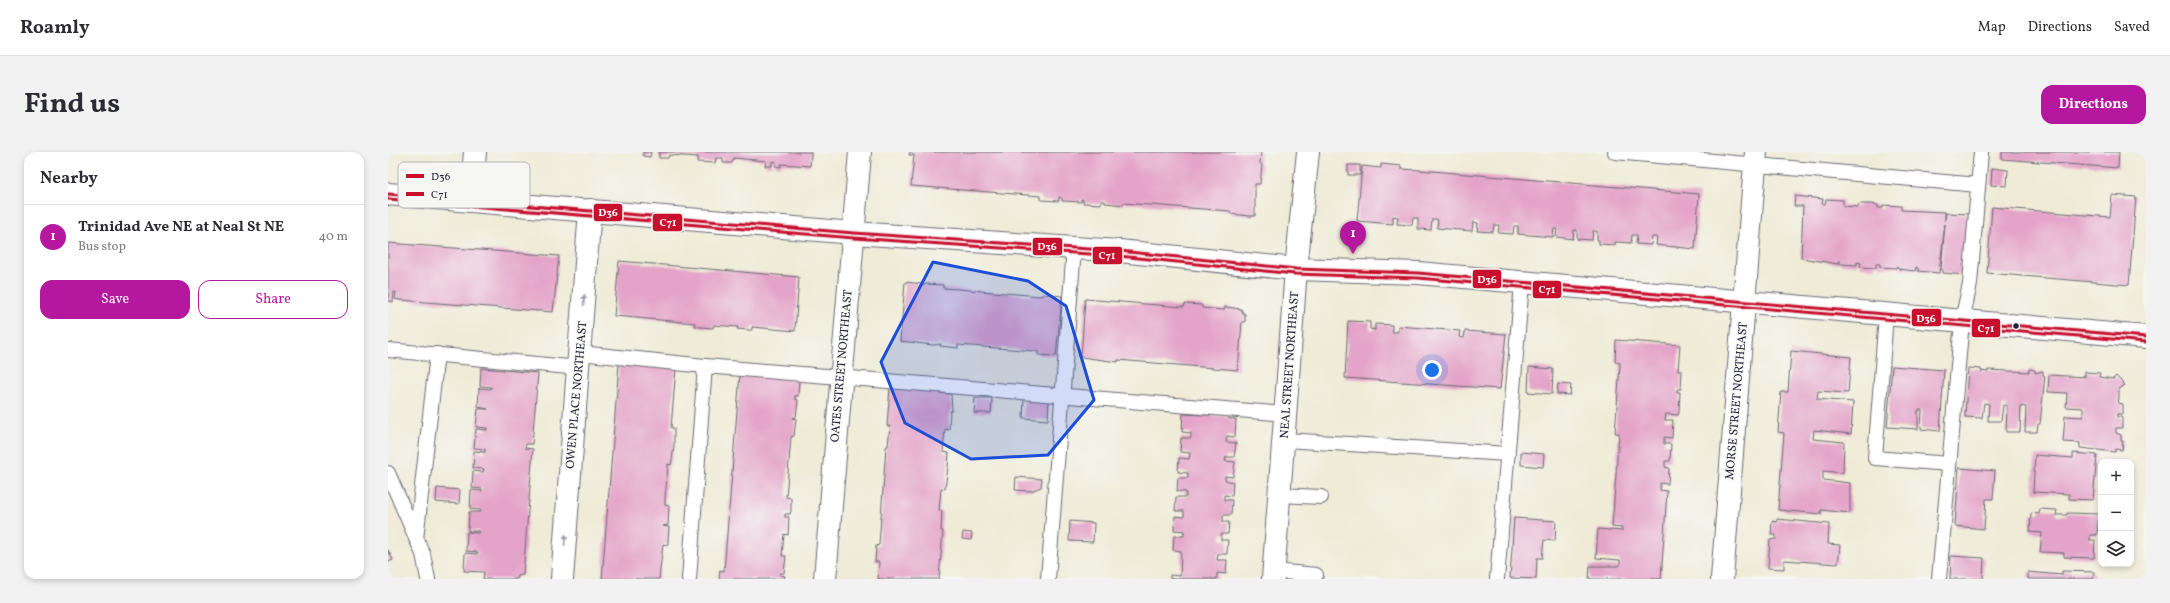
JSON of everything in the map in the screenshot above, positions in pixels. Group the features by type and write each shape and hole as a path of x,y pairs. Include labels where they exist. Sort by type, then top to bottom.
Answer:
{"street":[{"path":"474,162 475,152"},
{"name":"OATES STREET NORTHEAST","path":"825,579 860,152"},
{"name":"NEAL STREET NORTHEAST","path":"1274,575 1287,414 1296,269 1308,152"},
{"name":"MORSE STREET NORTHEAST","path":"1722,579 1756,159"},
{"path":"388,194 398,195"},
{"path":"530,205 854,233 1074,248 1296,269 1418,273 2146,337"},
{"name":"OWEN PLACE NORTHEAST","path":"562,579 590,210"}],"lane":[{"path":"1615,152 1756,159 1978,185"},
{"path":"1939,579 1962,321 1970,284 1981,152"},
{"path":"1048,579 1074,248"},
{"path":"1497,579 1522,282"},
{"path":"1886,314 1875,458 1949,464"},
{"path":"388,350 437,354 706,366 841,375 1062,396 1287,414"},
{"path":"416,539 437,354"},
{"path":"689,579 706,366"},
{"path":"1285,440 1508,454"},
{"path":"388,473 423,554 428,579"},
{"path":"1280,495 1321,497"},
{"path":"1274,575 1316,575"}],"highlighted area":[{"path":"933,262 1028,281 1066,306 1094,400 1048,455 971,459 905,423 881,362"}],"building":[{"path":"643,152 651,152 650,157 643,156"},
{"path":"659,152 811,152 811,155 810,166 781,164 781,167 775,166 776,162 772,161 772,166 765,166 766,161 734,158 732,163 723,163 723,158 716,158 715,163 697,162 698,157 669,155 668,158 659,158"},
{"path":"910,152 1261,152 1260,163 1262,165 1260,184 1255,184 1255,216 1250,216 1231,214 1230,211 1123,203 1123,205 1105,203 1105,201 1101,201 1101,204 1083,203 1083,200 1081,199 1081,202 1062,201 1062,198 1059,197 1059,201 1041,200 1041,196 911,186 914,155 909,155"},
{"path":"2002,152 2119,152 2118,168 2002,159"},
{"path":"1381,164 1401,166 1401,169 1699,194 1695,249 1656,245 1657,237 1652,237 1651,245 1636,244 1637,235 1632,235 1631,243 1615,242 1615,245 1599,244 1599,240 1597,240 1597,231 1593,231 1592,240 1577,239 1577,230 1574,230 1573,239 1556,237 1557,229 1554,229 1553,237 1518,234 1518,226 1514,226 1513,234 1498,233 1499,225 1494,225 1493,232 1477,231 1478,223 1473,222 1472,231 1437,228 1438,220 1436,219 1432,219 1431,230 1418,229 1418,218 1413,218 1412,225 1397,224 1398,217 1393,216 1393,224 1357,221 1362,166 1381,168"},
{"path":"1348,165 1360,165 1360,175 1348,175"},
{"path":"1992,168 2008,170 2007,186 1991,185"},
{"path":"2112,195 2136,197 2129,285 1987,273 1992,207 2110,217"},
{"path":"1795,196 1823,199 1822,204 1825,204 1826,199 1843,200 1843,206 1858,207 1859,204 1871,204 1878,205 1878,208 1883,208 1883,205 1901,206 1901,210 1945,212 1945,221 1946,213 1971,214 1964,275 1943,273 1943,270 1941,269 1945,224 1939,273 1918,271 1918,268 1916,267 1915,271 1899,269 1897,266 1896,268 1880,267 1880,264 1876,264 1876,268 1860,267 1861,263 1857,262 1857,265 1840,264 1840,261 1838,261 1838,264 1801,258 1803,206 1794,206"},
{"path":"388,243 559,256 553,312 400,300 395,299 396,292 394,292 393,302 388,301"},
{"path":"619,261 799,277 795,331 752,327 752,330 749,330 737,329 738,327 714,325 713,328 700,327 695,326 695,323 614,316"},
{"path":"905,282 923,284 923,286 926,284 943,285 943,288 1040,296 1043,294 1062,296 1056,356 1038,355 1038,351 958,345 958,348 940,346 941,344 933,345 900,341"},
{"path":"1085,299 1182,307 1184,307 1185,304 1202,305 1202,308 1224,310 1225,307 1241,309 1245,314 1245,322 1242,322 1238,370 1118,360 1118,362 1081,357"},
{"path":"1348,321 1370,322 1370,329 1375,330 1375,324 1392,325 1392,332 1398,332 1398,326 1460,331 1459,337 1464,338 1465,331 1506,334 1500,389 1345,378"},
{"path":"1616,340 1680,345 1678,370 1682,370 1681,389 1677,389 1677,392 1680,392 1679,412 1678,415 1666,414 1665,420 1673,420 1672,438 1664,437 1664,444 1671,444 1670,461 1665,461 1665,467 1669,468 1668,484 1660,483 1660,490 1667,491 1661,579 1589,579 1590,566 1620,565 1620,560 1596,558 1598,529 1622,531 1622,528 1612,527 1619,433 1615,433 1620,365 1620,363 1615,362"},
{"path":"1791,351 1851,357 1848,393 1818,391 1817,399 1853,402 1851,434 1814,430 1813,439 1844,442 1843,473 1823,471 1823,480 1850,483 1850,513 1821,510 1821,514 1778,510 1784,433 1778,432 1781,392 1788,392"},
{"path":"619,364 676,368 671,428 674,428 674,447 671,465 668,464 665,498 665,505 669,506 668,525 663,526 669,527 668,545 663,544 659,579 602,579"},
{"path":"1892,366 1944,370 1940,431 1921,429 1922,410 1918,410 1918,429 1887,427"},
{"path":"1529,367 1553,369 1552,394 1528,392"},
{"path":"481,368 538,373 532,444 526,444 525,448 533,449 523,575 518,576 517,579 483,579 484,572 464,571 465,553 477,554 478,552 466,551 467,532 479,533 479,531 468,531 469,512 481,512 481,510 470,509 471,490 482,491 482,489 472,488 473,471 483,472 484,469 473,468 474,451 485,452 485,449 474,448 476,429 487,430 487,428 476,427 478,409 488,409 478,407 479,388 491,389 491,387 480,386"},
{"path":"1968,368 1981,369 1981,371 1988,372 1988,370 2029,372 2029,369 2035,370 2035,373 2043,371 2043,376 2045,376 2040,424 2038,424 2037,432 2025,432 2026,407 2021,406 2020,432 2006,432 2007,406 2003,405 2001,421 1988,421 1989,404 1984,403 1982,418 1965,417"},
{"path":"2085,372 2100,373 2099,377 2113,379 2116,376 2125,385 2119,389 2118,403 2123,404 2123,414 2117,414 2117,417 2122,417 2122,428 2116,428 2116,433 2121,435 2121,441 2123,441 2122,450 2115,449 2115,452 2080,448 2080,443 2063,442 2065,416 2083,417 2083,408 2066,407 2067,393 2048,392 2049,375 2085,377"},
{"path":"740,374 799,380 798,396 795,396 795,399 798,400 796,417 793,418 796,419 794,436 791,437 786,497 791,498 791,511 790,514 785,514 785,517 789,517 788,535 784,534 782,556 786,556 784,573 780,573 780,575 785,576 784,579 719,579 720,570 724,571"},
{"path":"1558,384 1571,385 1570,395 1557,394"},
{"path":"890,387 939,390 939,393 951,394 952,411 950,411 949,430 945,429 943,452 949,453 948,467 945,489 941,488 939,511 942,511 941,531 943,531 939,579 878,579 879,562 875,562 876,546 879,545 886,447 888,446 890,426 887,426"},
{"path":"975,398 992,398 991,413 974,413"},
{"path":"1024,398 1049,400 1048,420 1023,418"},
{"path":"1183,414 1229,416 1229,419 1236,419 1235,437 1227,436 1226,442 1236,443 1234,457 1226,457 1225,461 1235,462 1233,477 1225,476 1225,480 1233,482 1232,496 1224,495 1224,500 1232,500 1231,515 1223,515 1223,522 1229,522 1228,534 1221,534 1221,540 1228,540 1227,554 1218,554 1217,560 1227,560 1226,574 1217,573 1217,579 1170,579 1170,575 1180,576 1181,551 1173,550 1174,536 1184,536 1184,531 1174,530 1175,516 1184,517 1184,511 1175,511 1176,497 1186,497 1186,492 1177,491 1178,478 1188,478 1188,473 1178,472 1179,458 1189,459 1190,453 1180,452 1181,438 1191,438 1191,433 1182,432"},
{"path":"1521,452 1544,454 1543,467 1521,465"},
{"path":"2073,453 2097,455 2093,500 2069,499 2069,494 2033,492 2035,455 2073,458"},
{"path":"1959,468 1995,471 1993,499 1986,499 1984,529 1955,526"},
{"path":"1016,477 1042,479 1041,487 1031,491 1015,490"},
{"path":"437,488 460,490 459,504 436,502"},
{"path":"2040,509 2057,510 2056,515 2067,515 2067,513 2098,514 2097,535 2090,535 2090,540 2095,540 2094,558 2064,557 2064,553 2040,552 2042,533 2030,532 2031,513 2039,514"},
{"path":"1514,518 1556,521 1555,541 1544,540 1542,558 1537,558 1536,579 1510,578"},
{"path":"1777,519 1829,524 1828,544 1840,545 1838,564 1784,560 1784,569 1768,568 1770,540 1776,539 1776,535 1771,535 1772,521 1777,522"},
{"path":"1070,521 1094,523 1093,542 1069,541"},
{"path":"963,532 972,533 971,540 962,539"},
{"path":"388,550 393,560 388,562"},
{"path":"1951,556 1984,558 1983,579 1950,579"},
{"path":"2062,571 2094,572 2093,579 2028,579 2028,572 2062,575"}],"transit line":[{"name":"D36","path":"388,194 398,195"},
{"name":"C71","path":"388,199 398,200"},
{"name":"D36","path":"530,206 854,233 1119,251 1296,269 1418,273 2146,337"},
{"name":"C71","path":"496,208 854,238 1119,256 1295,274 1418,278 2146,342"}],"place":[{"name":"Trinidad Ave NE at Neal St NE","path":"1353,254"}]}
